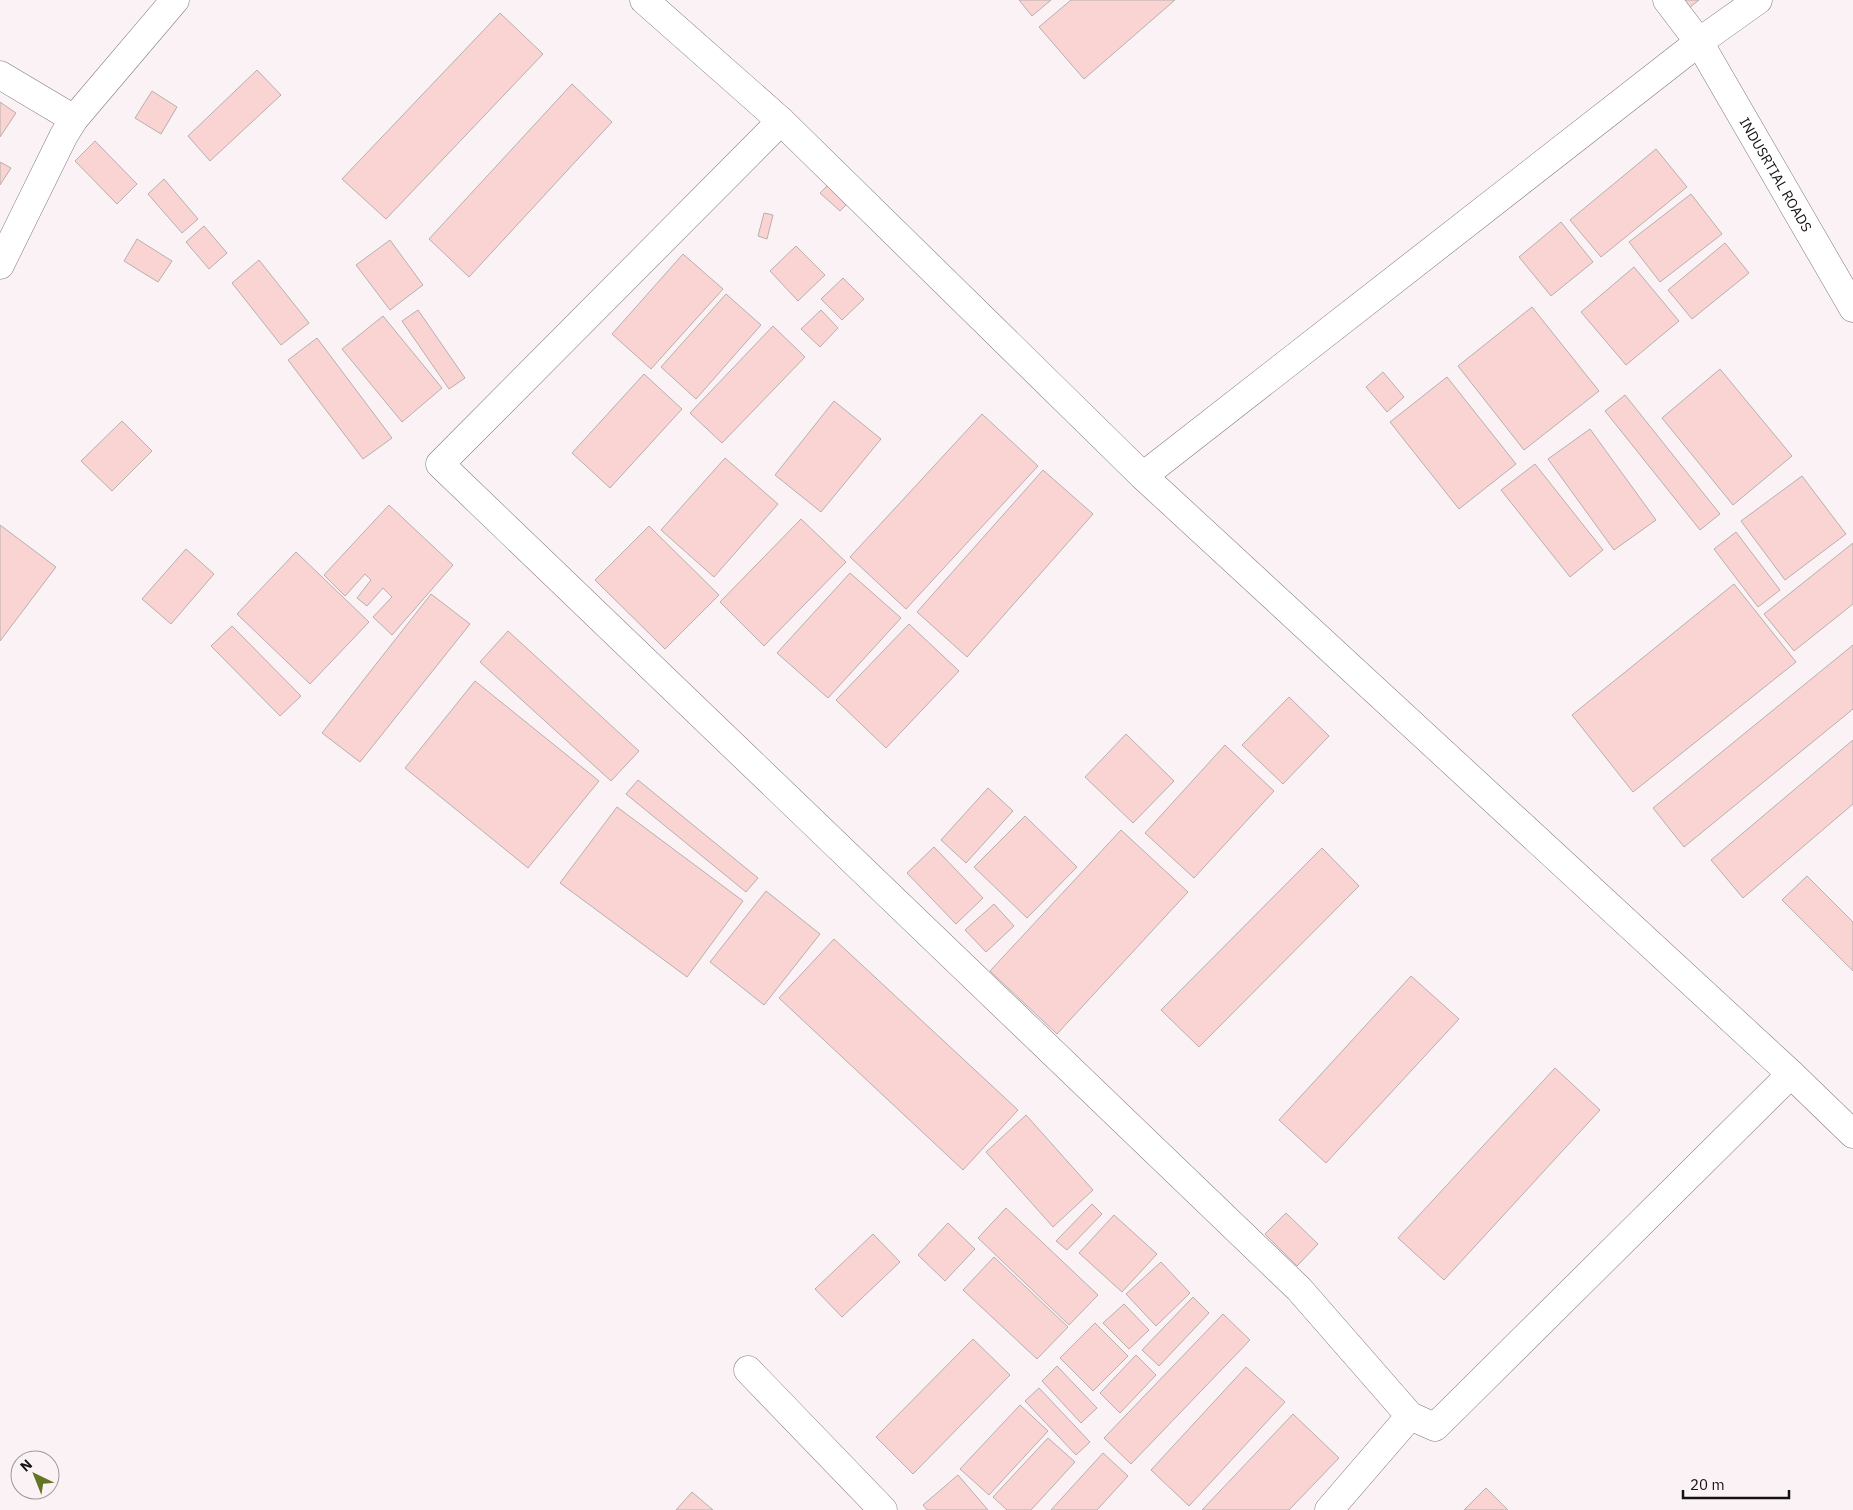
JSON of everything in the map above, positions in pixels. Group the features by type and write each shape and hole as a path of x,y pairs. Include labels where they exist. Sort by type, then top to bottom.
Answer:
{"street":[{"path":"0,264 74,118 175,0"},
{"path":"644,0 781,121 1143,476 1791,1074 1853,1134"},
{"name":"INDUSRTIAL ROADS","path":"1667,0 1699,42 1853,308"},
{"path":"1143,476 1699,42 1758,0"},
{"path":"0,75 74,118"},
{"path":"781,121 440,464 1299,1289 1410,1416 1435,1428 1791,1074"},
{"path":"748,1370 883,1510"},
{"path":"1329,1510 1410,1416"}],"building":[{"path":"1019,0 1051,0 1032,16"},
{"path":"1071,0 1175,0 1084,79 1039,27"},
{"path":"1667,0 1699,0 1679,16"},
{"path":"500,13 543,54 386,219 342,179"},
{"path":"257,70 281,95 210,161 188,136"},
{"path":"572,84 612,122 469,277 429,239"},
{"path":"152,91 177,107 161,134 135,118"},
{"path":"0,102 16,113 0,137"},
{"path":"95,141 137,184 117,204 75,161"},
{"path":"1656,149 1687,187 1601,257 1570,220"},
{"path":"0,162 11,168 0,185"},
{"path":"164,179 198,219 182,233 148,194"},
{"path":"829,184 848,203 840,211 820,193"},
{"path":"1691,194 1722,234 1660,282 1629,242"},
{"path":"764,213 773,215 767,239 758,236"},
{"path":"1561,222 1593,262 1551,296 1519,257"},
{"path":"204,226 227,253 209,269 186,242"},
{"path":"137,239 172,261 158,282 124,261"},
{"path":"390,240 423,285 390,310 356,265"},
{"path":"1725,243 1749,273 1692,319 1668,290"},
{"path":"796,246 825,275 798,301 770,271"},
{"path":"683,254 723,289 651,369 612,334"},
{"path":"259,260 309,323 281,345 232,283"},
{"path":"1634,267 1679,321 1626,365 1581,312"},
{"path":"843,278 864,299 842,320 821,299"},
{"path":"726,294 761,325 696,399 661,367"},
{"path":"1532,307 1599,391 1524,450 1458,366"},
{"path":"418,310 465,378 449,389 402,321"},
{"path":"821,310 838,328 820,347 801,329"},
{"path":"383,316 442,388 402,422 342,349"},
{"path":"773,326 805,357 722,443 690,413"},
{"path":"317,338 392,438 363,459 288,360"},
{"path":"1720,369 1792,456 1733,505 1662,418"},
{"path":"1383,372 1404,397 1387,412 1366,387"},
{"path":"644,374 682,409 610,488 572,453"},
{"path":"1447,377 1516,464 1459,509 1390,422"},
{"path":"1625,395 1720,514 1700,530 1605,411"},
{"path":"834,401 881,439 821,512 775,475"},
{"path":"982,414 1038,466 906,609 850,557"},
{"path":"122,421 152,451 112,491 81,461"},
{"path":"1590,429 1656,520 1614,550 1548,459"},
{"path":"725,458 778,504 714,577 661,530"},
{"path":"1535,464 1603,550 1570,577 1501,490"},
{"path":"1043,470 1093,514 967,657 917,612"},
{"path":"1802,476 1846,534 1785,580 1741,521"},
{"path":"389,505 453,565 392,635 373,617 392,597 383,588 367,606 357,598 371,580 365,574 345,596 324,575"},
{"path":"801,519 846,562 764,646 720,602"},
{"path":"0,525 56,567 0,641"},
{"path":"649,526 719,595 665,649 595,580"},
{"path":"1736,532 1780,590 1758,607 1714,549"},
{"path":"1853,543 1853,604 1794,651 1764,614"},
{"path":"186,549 214,574 171,624 142,599"},
{"path":"296,552 369,622 310,684 237,614"},
{"path":"850,573 901,618 828,698 777,653"},
{"path":"1734,584 1796,662 1633,792 1572,715"},
{"path":"431,594 470,624 360,762 322,733"},
{"path":"909,624 959,671 886,748 836,700"},
{"path":"232,626 301,696 280,716 211,646"},
{"path":"508,631 639,751 611,781 480,662"},
{"path":"1853,645 1853,709 1684,847 1653,808"},
{"path":"475,681 599,781 528,868 405,768"},
{"path":"1289,697 1329,736 1283,784 1242,745"},
{"path":"1126,734 1174,781 1133,823 1085,777"},
{"path":"1853,740 1853,804 1743,898 1711,860"},
{"path":"1225,745 1274,791 1194,878 1145,833"},
{"path":"638,780 758,878 746,892 626,794"},
{"path":"988,788 1013,811 966,863 941,840"},
{"path":"617,807 743,901 687,977 560,883"},
{"path":"1025,816 1077,867 1027,918 974,867"},
{"path":"1121,830 1188,892 1057,1034 990,971"},
{"path":"934,847 983,898 956,924 907,873"},
{"path":"1322,848 1359,886 1199,1047 1161,1010"},
{"path":"1807,876 1853,922 1853,971 1782,900"},
{"path":"766,891 820,934 764,1005 710,962"},
{"path":"994,904 1014,926 986,952 965,930"},
{"path":"834,939 1018,1110 963,1170 779,998"},
{"path":"1411,976 1459,1019 1326,1163 1279,1120"},
{"path":"1555,1068 1600,1110 1444,1280 1398,1238"},
{"path":"1026,1115 1093,1190 1053,1227 986,1152"},
{"path":"1092,1204 1102,1214 1067,1250 1056,1241"},
{"path":"1006,1208 1098,1295 1069,1325 978,1238"},
{"path":"1286,1213 1318,1244 1297,1266 1265,1234"},
{"path":"1114,1215 1157,1254 1122,1292 1079,1253"},
{"path":"948,1223 975,1249 945,1281 918,1255"},
{"path":"873,1234 900,1262 842,1317 815,1289"},
{"path":"994,1257 1068,1327 1037,1359 963,1290"},
{"path":"1161,1262 1190,1293 1156,1326 1126,1294"},
{"path":"1193,1297 1209,1313 1159,1366 1142,1350"},
{"path":"1124,1304 1149,1330 1129,1349 1103,1323"},
{"path":"1223,1314 1250,1340 1131,1464 1104,1438"},
{"path":"1095,1323 1128,1356 1093,1391 1060,1358"},
{"path":"973,1339 1010,1375 913,1474 876,1437"},
{"path":"1136,1355 1156,1375 1120,1413 1100,1393"},
{"path":"1057,1366 1097,1408 1081,1423 1042,1381"},
{"path":"1246,1367 1285,1402 1189,1506 1151,1470"},
{"path":"1039,1388 1090,1442 1076,1455 1025,1401"},
{"path":"1020,1405 1048,1431 989,1495 960,1469"},
{"path":"1293,1414 1339,1458 1289,1510 1202,1510"},
{"path":"1048,1438 1075,1462 1031,1510 1007,1510 993,1497"},
{"path":"1103,1453 1128,1476 1097,1510 1051,1510"},
{"path":"958,1475 988,1510 927,1510 923,1505"},
{"path":"1486,1488 1508,1510 1464,1510"},
{"path":"692,1492 713,1510 676,1510"}]}
